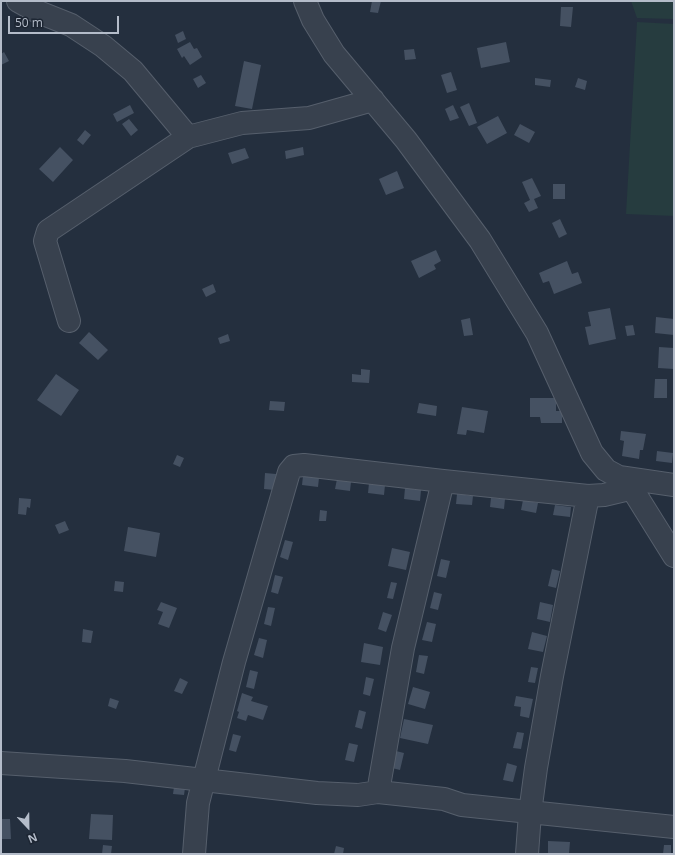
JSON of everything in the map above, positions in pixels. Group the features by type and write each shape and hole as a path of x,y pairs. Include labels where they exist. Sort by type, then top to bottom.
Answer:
{"street":[{"path":"18,1 36,11 71,25 103,46 133,71 188,137"},
{"path":"305,1 313,20 334,54 406,140 480,240 537,333 592,453 606,470 636,484 674,485"},
{"path":"69,321 45,241 48,231 188,137 242,123 309,118 373,100"},
{"path":"194,854 198,803 260,567 289,472 294,466 304,465 588,496 604,495 625,490 636,484"},
{"path":"378,792 404,648 443,481"},
{"path":"636,484 674,556"},
{"path":"527,854 530,813 552,676 573,579 588,496"},
{"path":"1,763 125,771 317,793 358,795 378,792 417,795 444,799 462,805 674,827"}],"green space":[{"path":"631,1 674,1 674,19 637,18"},
{"path":"637,22 674,24 674,216 626,214"}],"building":[{"path":"372,1 381,1 378,13 370,12"},
{"path":"561,7 573,7 571,27 560,26"},
{"path":"183,31 186,39 178,43 175,35"},
{"path":"190,42 194,49 197,48 202,57 190,65 184,56 182,58 177,49"},
{"path":"506,42 510,62 481,68 477,48"},
{"path":"414,49 416,59 405,60 404,50"},
{"path":"4,52 9,61 1,65 1,54"},
{"path":"244,61 261,65 252,109 235,106"},
{"path":"451,72 457,90 447,93 441,75"},
{"path":"201,75 206,83 198,88 193,79"},
{"path":"535,78 551,80 550,87 535,85"},
{"path":"578,78 587,81 585,90 575,87"},
{"path":"469,103 477,123 469,126 460,107"},
{"path":"130,105 134,113 117,122 113,114"},
{"path":"453,105 459,118 450,121 445,109"},
{"path":"498,116 507,133 487,144 477,127"},
{"path":"129,119 138,130 131,136 122,124"},
{"path":"520,124 535,132 529,143 514,135"},
{"path":"85,130 91,135 83,145 77,140"},
{"path":"60,147 73,160 53,182 39,169"},
{"path":"303,147 304,155 286,159 285,151"},
{"path":"245,148 249,158 232,164 228,153"},
{"path":"397,171 404,188 386,195 379,179"},
{"path":"532,178 541,196 534,199 538,208 529,212 524,203 530,200 522,182"},
{"path":"553,184 565,184 565,199 553,199"},
{"path":"560,219 567,234 559,238 552,223"},
{"path":"436,250 441,261 434,265 436,269 419,278 411,261"},
{"path":"567,261 572,274 578,272 582,283 554,294 549,281 543,283 539,273"},
{"path":"213,284 216,292 206,297 202,289"},
{"path":"610,308 616,339 589,345 585,327 591,326 588,312"},
{"path":"656,317 674,319 674,335 655,333"},
{"path":"470,318 473,335 464,336 461,320"},
{"path":"633,325 635,335 627,336 625,326"},
{"path":"89,332 108,350 98,360 79,343"},
{"path":"228,334 230,341 220,344 218,338"},
{"path":"659,347 674,348 674,369 658,368"},
{"path":"361,369 370,370 369,383 352,382 352,374 361,375"},
{"path":"56,374 79,390 61,416 37,400"},
{"path":"655,379 667,379 667,398 654,398"},
{"path":"530,398 556,398 556,411 562,411 562,423 541,423 540,417 530,417"},
{"path":"270,401 285,402 284,411 269,410"},
{"path":"419,403 437,406 436,416 417,413"},
{"path":"462,407 488,411 484,433 467,430 466,435 457,434"},
{"path":"621,431 646,434 643,450 640,450 639,459 622,456 624,441 620,440"},
{"path":"657,451 673,453 672,463 656,461"},
{"path":"177,455 184,458 180,467 173,464"},
{"path":"265,473 276,474 275,490 264,489"},
{"path":"303,476 319,478 318,487 302,485"},
{"path":"337,479 351,482 350,491 335,489"},
{"path":"369,483 385,485 384,495 368,493"},
{"path":"405,488 421,490 420,501 404,499"},
{"path":"457,494 473,496 472,505 456,504"},
{"path":"19,498 31,499 30,508 27,507 26,515 18,514"},
{"path":"491,498 505,499 504,509 490,507"},
{"path":"523,500 538,503 536,513 521,510"},
{"path":"555,505 571,507 570,517 553,515"},
{"path":"320,510 327,511 326,521 319,521"},
{"path":"65,521 69,530 59,534 55,525"},
{"path":"128,527 160,533 156,557 124,551"},
{"path":"285,540 293,542 288,560 280,557"},
{"path":"392,548 410,552 406,570 388,566"},
{"path":"441,559 450,561 446,578 437,576"},
{"path":"552,569 560,571 556,588 548,586"},
{"path":"275,575 283,577 278,594 271,592"},
{"path":"115,581 124,582 123,592 114,591"},
{"path":"391,582 397,583 393,599 387,598"},
{"path":"434,592 442,594 438,610 430,608"},
{"path":"161,602 177,608 169,628 158,624 163,612 157,610"},
{"path":"540,602 553,605 550,622 537,619"},
{"path":"268,607 275,608 271,626 264,624"},
{"path":"383,612 392,615 386,632 378,629"},
{"path":"427,622 436,624 432,642 422,640"},
{"path":"83,629 93,631 91,643 82,642"},
{"path":"532,632 547,636 543,652 528,649"},
{"path":"259,638 267,640 263,658 254,655"},
{"path":"364,643 383,647 380,665 361,662"},
{"path":"419,655 428,656 424,674 416,672"},
{"path":"531,667 538,668 535,683 528,682"},
{"path":"250,670 258,672 254,689 246,687"},
{"path":"366,677 374,679 370,696 363,694"},
{"path":"180,678 188,682 182,694 174,691"},
{"path":"413,687 430,692 425,709 408,704"},
{"path":"242,693 253,697 251,701 268,706 263,720 248,715 246,721 237,718 239,712 237,711"},
{"path":"516,696 533,699 529,718 520,716 521,707 514,706"},
{"path":"110,698 119,701 116,709 108,706"},
{"path":"359,710 366,712 362,729 355,727"},
{"path":"404,719 433,725 428,744 400,738"},
{"path":"517,732 524,733 521,749 513,748"},
{"path":"233,734 241,736 236,752 229,750"},
{"path":"349,743 358,745 354,762 345,760"},
{"path":"396,751 404,753 400,770 392,768"},
{"path":"507,763 517,766 513,782 503,780"},
{"path":"174,787 185,788 184,795 173,794"},
{"path":"91,814 113,815 112,840 89,839"},
{"path":"1,819 10,819 11,839 1,839"},
{"path":"548,841 570,842 569,854 548,854"},
{"path":"103,845 112,846 111,854 102,854"},
{"path":"664,845 671,845 671,854 663,854"},
{"path":"336,846 344,848 343,854 334,854"}]}
